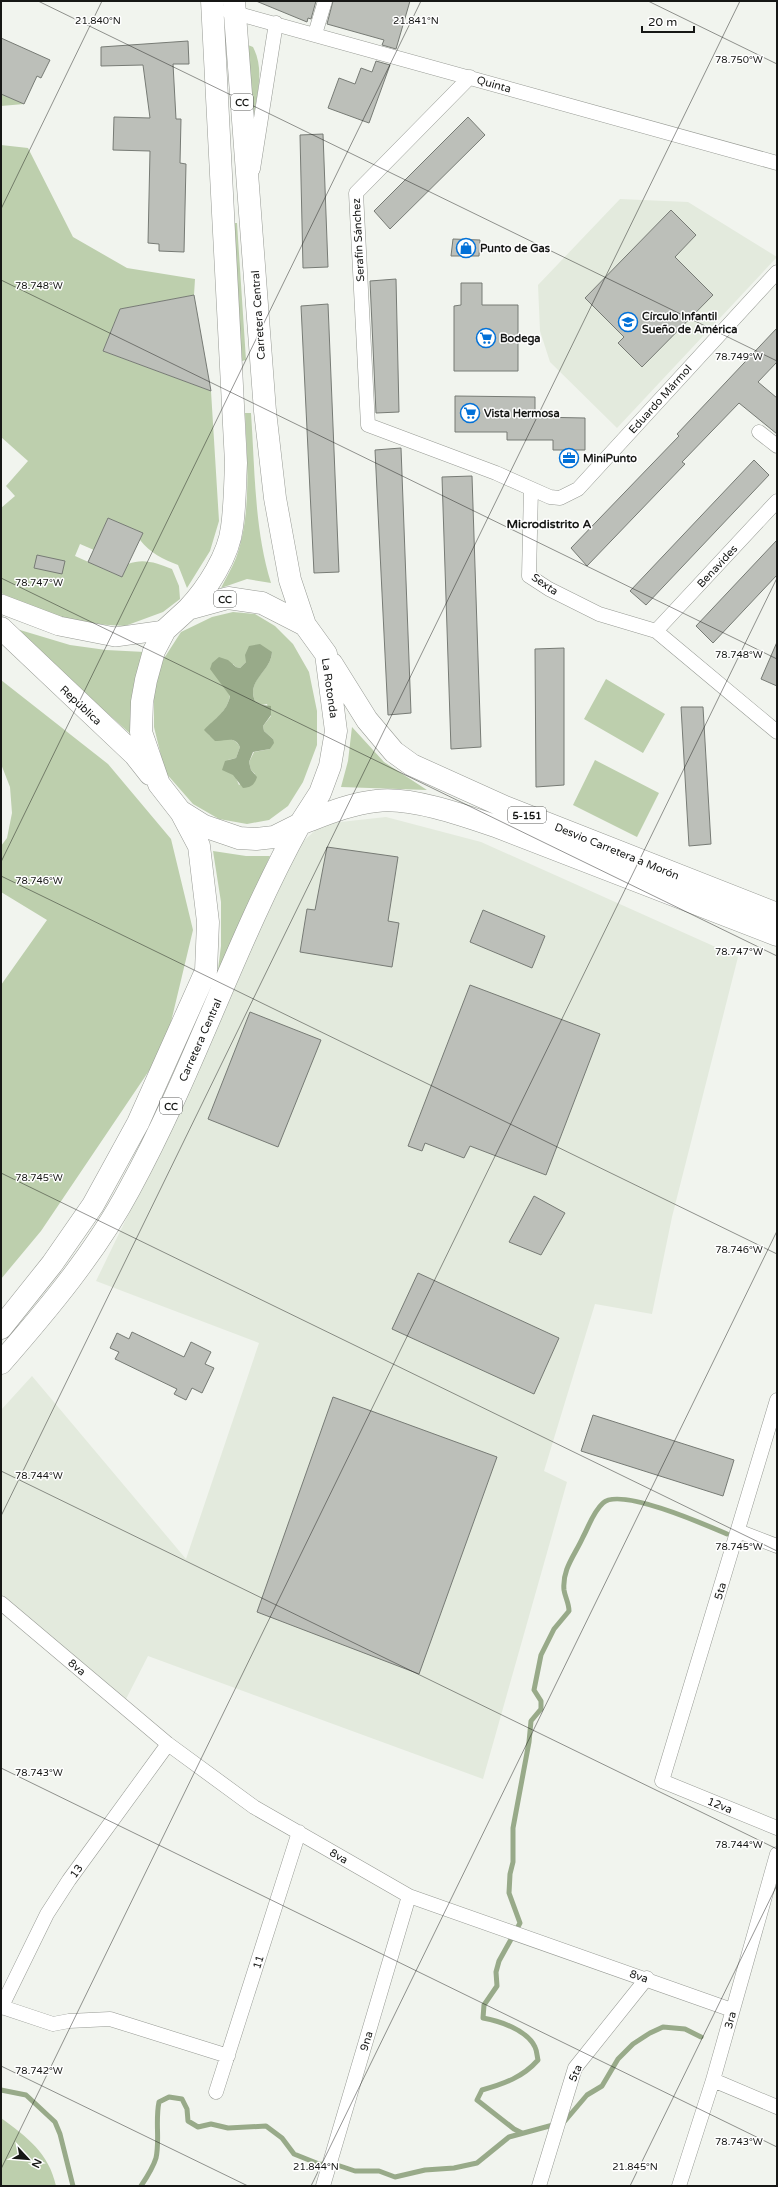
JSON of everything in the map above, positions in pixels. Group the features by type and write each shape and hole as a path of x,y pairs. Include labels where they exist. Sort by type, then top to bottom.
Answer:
{"main road":[{"name":"CC","path":"188,609 203,594 222,560 232,528 236,463 212,3"},
{"name":"Carretera Central","path":"235,7 265,411 275,498 290,580 305,625"},
{"name":"La Rotonda","path":"228,598 262,603 305,625 326,654 336,731 330,766 323,786 300,824 274,836 256,839 239,838 204,826 180,811 159,784 141,732 142,702 154,651 165,630 188,609 228,598"},
{"name":"República","path":"3,632 135,755 159,784"},
{"name":"Desvio Carretera a Morón","path":"326,654 352,699 394,752 412,765 505,806 777,914"},
{"name":"Desvio Carretera a Morón","path":"300,824 344,808 377,800 414,803 462,815 498,827 777,935"},
{"path":"498,827 505,806"},
{"name":"Carretera Central","path":"1,1328 52,1264 93,1205 138,1123 206,971 208,922 199,846 180,811"},
{"name":"Carretera Central","path":"1,1364 82,1264 130,1189 165,1119 277,865 300,824"}],"street":[{"path":"315,34 325,1"},
{"name":"Quinta","path":"212,3 235,7 276,23 777,163"},
{"path":"249,192 276,23"},
{"name":"Serafín Sánchez","path":"470,77 356,193 368,425 496,473 531,488"},
{"name":"Eduardo Mármol","path":"531,488 550,497 560,498 578,489 777,272"},
{"path":"759,432 777,446"},
{"name":"Sexta","path":"531,488 529,576 548,589 599,614 656,631 777,732"},
{"name":"Benavides","path":"656,631 777,501"},
{"path":"1,604 59,626 116,637 165,630"},
{"name":"5ta","path":"662,1781 777,1400"},
{"path":"738,1531 777,1546"},
{"name":"8va","path":"1,1603 168,1744 254,1807 409,1896 647,1978 732,2010"},
{"name":"13","path":"1,2008 47,1914 69,1880 168,1744"},
{"name":"12va","path":"662,1781 777,1828"},
{"name":"11","path":"216,2092 299,1832"},
{"name":"3ra","path":"679,2186 713,2080 777,1854"},
{"name":"9na","path":"325,2179 409,1896"},
{"name":"5ta","path":"539,2186 575,2068 647,1978"},
{"path":"1,2008 53,2024 69,2021 110,2019 228,2056"},
{"path":"713,2080 777,2107"}],"shaded area":[{"path":"248,45 253,47 259,65 259,83 253,120"},
{"path":"1,94 24,104 1,106"},
{"path":"1,145 28,148 73,237 127,268 195,279 194,295 120,309 103,351 211,391 219,521 210,551 187,588 178,565 162,558 148,549 140,540 142,533 108,518 94,550 80,544 75,556 122,577 128,564 139,561 150,562 172,569 179,586 180,599 163,612 125,626 77,623 43,614 1,593 1,508 15,496 6,486 28,461 1,437"},
{"name":"Círculo Infantil Sueño de América","path":"620,199 688,202 777,257 617,428 550,362 540,331 538,285"},
{"path":"233,223 237,223 246,360 242,361"},
{"path":"245,413 251,413 258,520 265,562 271,583 247,579 221,588 236,558 244,524 247,486"},
{"path":"233,612 255,614 275,626 293,644 309,672 317,711 317,745 303,782 288,806 269,820 247,824 219,819 193,804 165,772 154,727 154,689 161,663 181,632 212,617","holes":["272,652 271,659 256,681 253,693 255,701 262,705 267,704 271,716 263,726 264,731 273,739 270,749 254,752 249,762 251,770 255,774 239,785 228,760 236,758 240,747 238,743 231,739 210,736 206,731 226,707 230,695 222,684 233,664 240,668 246,662 246,658"]},
{"path":"10,627 70,645 106,650 145,652 134,737"},
{"path":"260,644 272,652 268,665 256,682 253,694 255,701 262,705 271,706 271,715 263,726 264,731 273,739 274,743 270,749 253,752 249,762 251,770 257,777 252,785 243,788 233,775 222,770 225,761 236,758 240,747 238,743 232,740 215,741 204,730 223,711 230,696 210,669 212,663 219,657 228,660 236,667 240,668 246,662 245,655 249,646"},
{"path":"606,679 665,714 643,753 584,719"},
{"path":"1,680 108,764 171,839 193,930 165,1047 41,1231 1,1279 1,985 47,920 1,892 1,846 7,838 12,813 10,787 1,764"},
{"path":"352,727 384,762 427,790 341,787 348,761"},
{"path":"595,760 659,793 637,837 573,805"},
{"path":"386,817 481,842 738,957 672,1217 652,1314 595,1304 544,1471 567,1482 483,1779 148,1656 124,1703 1,1597 1,1410 32,1376 186,1559 259,1343 96,1281 183,1102 295,849 322,824"},
{"path":"213,851 246,856 270,856 217,977 221,946 221,902"},
{"path":"1,2118 20,2132 36,2147 48,2164 53,2174 56,2186 1,2186"}],"building":[{"path":"256,1 316,1 311,19 308,18 307,22"},
{"path":"333,1 410,1 396,49 382,45 384,40 327,24"},
{"path":"1,38 50,60 41,78 37,76 24,104 1,94"},
{"path":"188,41 189,64 173,64 176,119 181,119 180,163 186,164 184,252 159,251 159,244 148,243 150,151 113,150 114,117 150,118 143,65 101,66 101,47"},
{"path":"376,61 390,65 369,123 328,108 339,78 355,84 361,68 372,72"},
{"path":"468,117 485,135 390,229 374,211"},
{"path":"323,134 328,267 303,268 300,135"},
{"path":"671,210 696,235 675,257 713,295 642,367 618,343 624,337 585,298"},
{"name":"Punto de Gas","path":"453,239 480,240 479,256 451,256"},
{"path":"396,279 399,412 376,413 370,281"},
{"name":"Bodega","path":"461,283 482,283 482,305 518,305 518,371 454,371 454,306 461,305"},
{"path":"194,295 211,391 103,351 120,309"},
{"path":"328,304 339,572 314,573 301,306"},
{"path":"777,328 777,362 758,382 777,398 777,434 739,403 682,462 685,464 587,566 571,548 679,436 677,434"},
{"path":"455,396 535,397 535,417 585,418 585,450 553,450 553,440 507,440 507,432 455,432"},
{"path":"401,448 411,713 388,715 375,450"},
{"path":"754,460 769,475 646,605 630,591"},
{"path":"472,476 481,747 451,749 442,477"},
{"path":"108,518 143,533 122,577 88,562"},
{"path":"777,540 777,575 713,643 696,626"},
{"path":"37,555 65,561 62,574 34,568"},
{"path":"777,642 777,686 761,679"},
{"path":"564,648 564,785 536,787 535,649"},
{"path":"681,707 703,707 711,844 689,846"},
{"path":"327,847 398,857 388,921 399,923 392,967 300,952 307,909 315,910"},
{"path":"483,910 545,936 532,968 470,942"},
{"path":"470,985 600,1034 546,1175 470,1146 464,1158 425,1143 422,1151 408,1146"},
{"path":"250,1012 321,1040 278,1147 208,1119"},
{"path":"534,1196 565,1213 541,1255 509,1242"},
{"path":"418,1273 559,1338 534,1394 392,1329"},
{"path":"132,1332 184,1357 191,1342 211,1352 205,1364 214,1368 202,1393 192,1388 186,1400 174,1394 177,1389 115,1359 119,1352 110,1348 117,1333 129,1339"},
{"path":"333,1397 497,1457 419,1674 257,1612"},
{"path":"593,1415 734,1460 723,1496 581,1451"}],"waterway":[{"path":"522,2133 514,2129 477,2100 482,2090 513,2079 532,2066 538,2060 536,2050 531,2041 520,2031 497,2021 483,2018 484,2005 497,1986 496,1972 499,1961 520,1923 509,1893 510,1874 513,1862 513,1828 529,1742 531,1721 541,1709 541,1701 534,1690 541,1655 554,1629 569,1611 564,1590 567,1569 596,1511 603,1503 612,1499 644,1503 664,1509 727,1534"},
{"path":"141,2186 152,2169 156,2158 158,2144 157,2116 159,2102 169,2097 182,2099 187,2109 188,2121 198,2127 211,2124 228,2128 266,2126 282,2138 294,2154 319,2164 337,2165 355,2171 379,2171 395,2177 425,2170 454,2168 477,2163 509,2137 564,2122 587,2095 602,2086 618,2059 633,2044 663,2027 685,2029 701,2037"},
{"path":"1,2090 26,2095 55,2122 60,2134 73,2186"}],"place":[{"name":"Punto de Gas","path":"466,248"},
{"name":"Círculo Infantil Sueño de América","path":"628,322"},
{"name":"Bodega","path":"486,338"},
{"name":"Vista Hermosa","path":"470,413"},
{"name":"MiniPunto","path":"569,458"}],"district":[{"name":"Microdistrito A","path":"549,524"}]}
